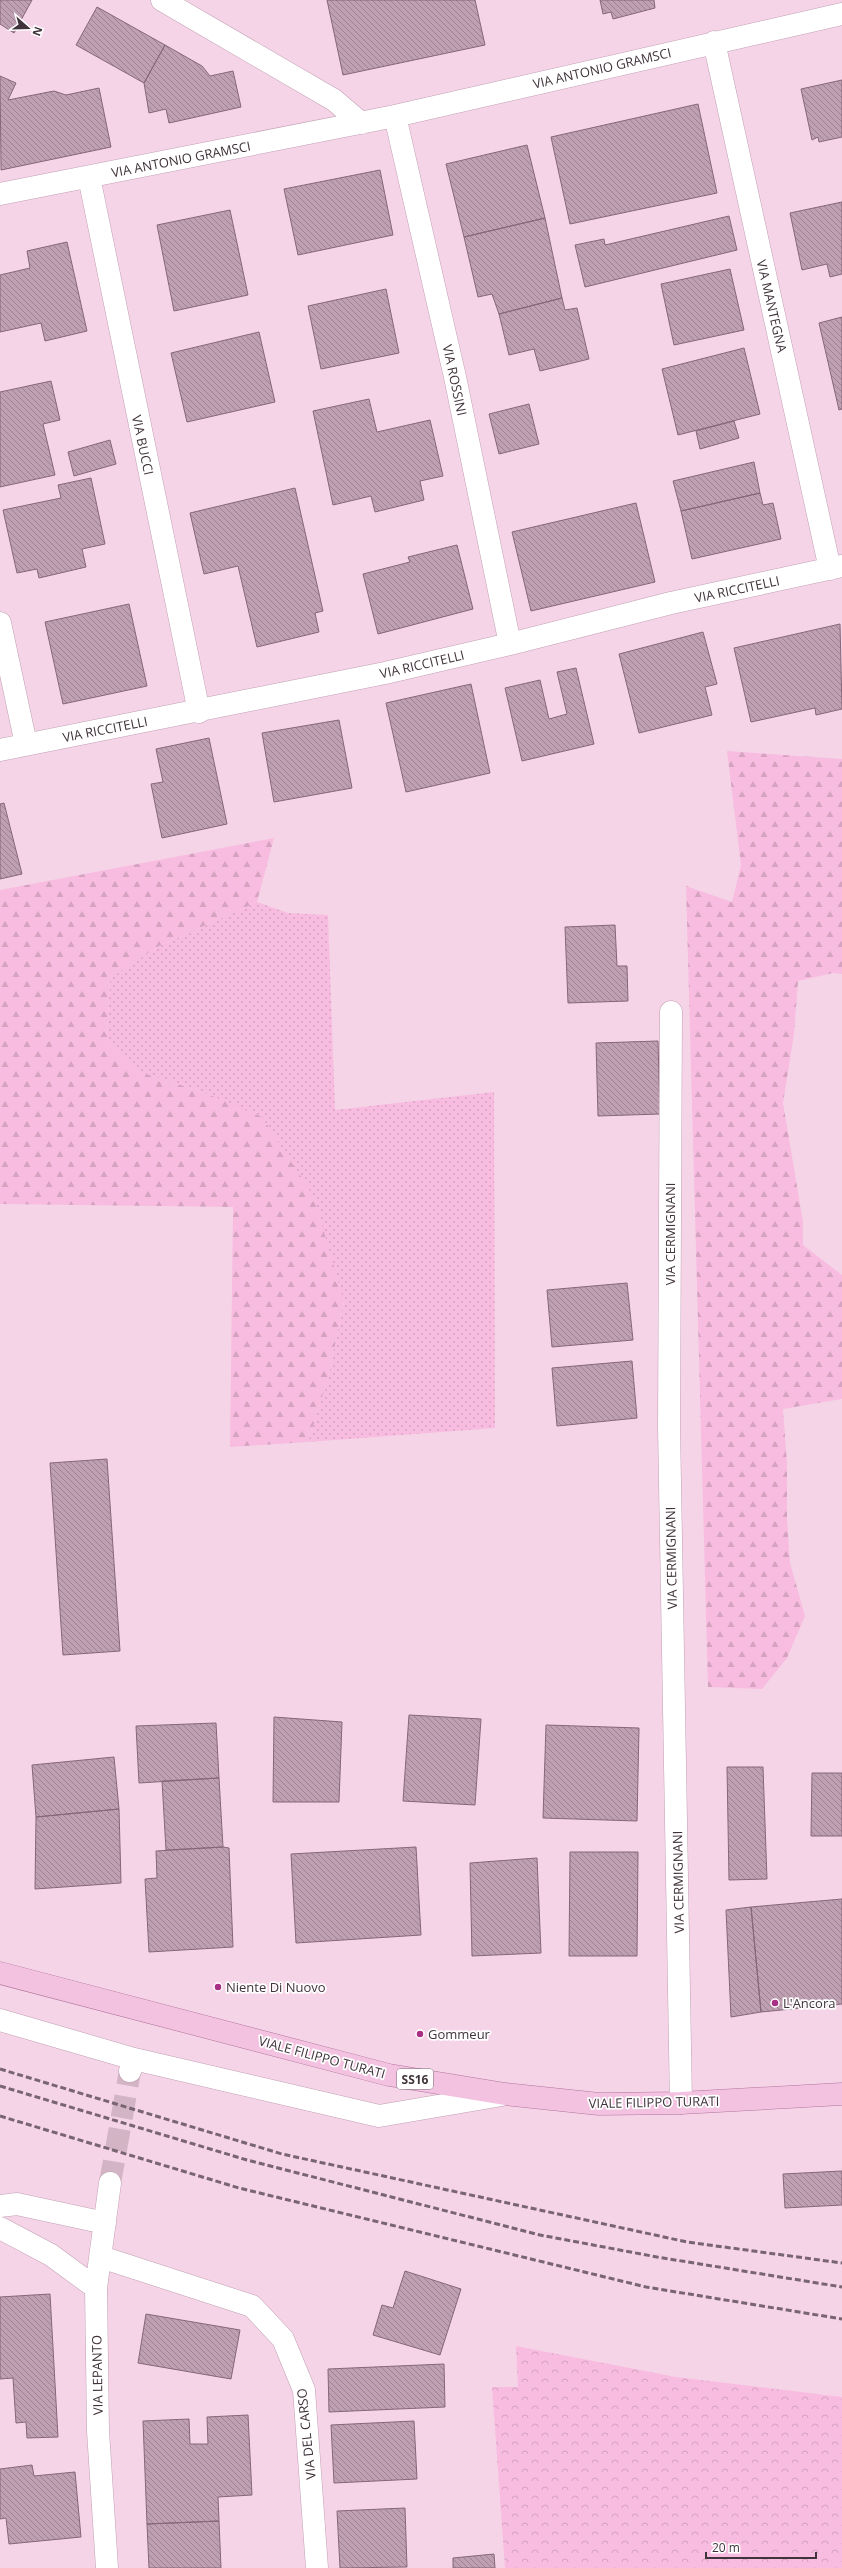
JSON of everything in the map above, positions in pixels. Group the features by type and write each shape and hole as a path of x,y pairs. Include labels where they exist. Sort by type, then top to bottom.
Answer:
{"main road":[{"name":"VIALE FILIPPO TURATI","path":"0,1973 388,2075 505,2094 599,2104 681,2103 842,2094"}],"street":[{"path":"162,0 334,100 362,123"},
{"name":"VIA ANTONIO GRAMSCI","path":"0,194 395,116 842,14"},
{"name":"VIA MANTEGNA","path":"714,42 836,568"},
{"name":"VIA ROSSINI","path":"395,116 455,377 510,644"},
{"name":"VIA BUCCI","path":"89,177 199,712"},
{"name":"VIA RICCITELLI","path":"0,750 199,712 510,644 670,603 836,568"},
{"path":"0,623 26,744"},
{"name":"VIA CERMIGNANI","path":"671,1012 669,1426 681,2103"},
{"path":"0,2020 132,2065 379,2116 505,2094"},
{"name":"VIA LEPANTO","path":"107,2568 98,2431 96,2288 110,2183"},
{"path":"0,2206 17,2204 105,2223"},
{"path":"0,2228 51,2255 96,2288"},
{"name":"VIA DEL CARSO","path":"101,2257 252,2306 283,2339 304,2390 317,2568"}],"green space":[{"path":"727,751 842,759 842,974 833,973 798,981 794,1034 783,1103 803,1222 803,1245 842,1275 842,1399 783,1409 787,1464 787,1520 790,1563 805,1616 787,1658 762,1689 708,1687 686,886 732,902 741,865"},
{"path":"274,838 257,902 157,947 110,978 107,1041 137,1071 205,1093 262,1117 314,1197 344,1302 328,1378 308,1442 230,1447 233,1207 0,1204 0,890"},
{"path":"257,902 288,913 328,915 335,1110 494,1092 495,1428 308,1442 328,1378 344,1302 205,1093 137,1071 107,1041 110,978 157,947"},
{"path":"516,2346 676,2377 842,2397 842,2568 505,2568 492,2387 518,2387"}],"building":[{"path":"0,0 32,0 14,33 0,24"},
{"path":"327,0 475,0 485,45 343,75"},
{"path":"600,0 654,0 655,8 613,19 611,12 603,14"},
{"path":"97,7 165,45 144,83 76,45"},
{"path":"165,45 202,66 210,76 233,71 241,107 169,123 166,109 149,113 144,83"},
{"path":"0,76 16,83 8,100 54,91 66,95 99,88 111,147 1,170"},
{"path":"842,80 842,137 819,142 818,137 812,140 801,89"},
{"path":"698,104 717,193 570,224 551,137"},
{"path":"527,145 545,218 464,237 446,164"},
{"path":"380,170 393,235 298,255 284,189"},
{"path":"842,202 842,274 830,277 827,264 802,270 790,213"},
{"path":"230,210 248,295 174,311 157,225"},
{"path":"729,216 737,250 585,287 575,245 604,239 605,245"},
{"path":"545,218 562,298 499,314 492,294 478,297 464,237"},
{"path":"67,242 87,331 45,341 41,323 0,332 0,275 30,268 27,251"},
{"path":"730,269 744,330 674,345 661,284"},
{"path":"386,289 399,353 321,369 308,306"},
{"path":"562,298 565,310 577,308 589,359 540,371 534,349 509,355 499,314"},
{"path":"842,317 842,409 839,410 819,323"},
{"path":"259,332 275,402 187,422 171,353"},
{"path":"744,348 760,414 678,435 662,369"},
{"path":"51,381 60,420 43,424 55,475 0,487 0,392"},
{"path":"369,399 377,432 430,420 443,476 420,481 424,500 375,512 371,496 333,505 313,411"},
{"path":"529,404 539,444 499,454 489,414"},
{"path":"734,421 739,438 700,449 696,431"},
{"path":"110,440 116,464 74,476 68,452"},
{"path":"754,462 760,493 681,511 673,481"},
{"path":"91,478 105,544 82,549 86,567 39,578 37,569 17,573 3,510 61,498 58,485"},
{"path":"295,488 323,611 315,613 319,632 257,647 238,566 204,574 190,513"},
{"path":"760,493 763,505 773,503 781,539 692,559 681,511"},
{"path":"636,503 655,582 531,611 512,532"},
{"path":"457,545 473,609 378,634 363,574 410,562 408,557"},
{"path":"129,604 147,686 63,704 45,622"},
{"path":"840,624 842,709 816,715 815,708 751,722 734,648"},
{"path":"703,632 717,684 705,687 712,715 639,733 619,654"},
{"path":"576,668 594,744 522,761 505,688 540,680 549,719 567,714 557,672"},
{"path":"471,684 490,773 406,792 386,703"},
{"path":"339,720 352,788 274,802 262,733"},
{"path":"209,738 227,824 162,838 151,784 163,782 156,749"},
{"path":"4,803 22,874 0,879 0,804"},
{"path":"615,925 617,966 627,966 628,1001 568,1003 565,927"},
{"path":"658,1041 660,1114 598,1116 596,1043"},
{"path":"627,1283 633,1340 552,1347 547,1290"},
{"path":"632,1361 637,1418 557,1426 552,1368"},
{"path":"107,1459 120,1651 63,1655 50,1463"},
{"path":"409,1715 481,1719 475,1805 403,1801"},
{"path":"274,1717 342,1722 339,1802 273,1802"},
{"path":"216,1723 219,1778 139,1783 136,1726"},
{"path":"546,1725 639,1728 637,1821 543,1818"},
{"path":"114,1757 119,1809 36,1817 32,1765"},
{"path":"727,1767 763,1767 767,1879 729,1880"},
{"path":"812,1773 842,1773 842,1836 811,1836"},
{"path":"219,1778 223,1847 166,1850 162,1781"},
{"path":"119,1809 121,1883 35,1889 36,1817"},
{"path":"223,1847 229,1848 233,1947 149,1952 145,1879 157,1878 156,1851"},
{"path":"416,1847 421,1935 296,1943 291,1854"},
{"path":"570,1852 638,1852 637,1956 569,1956"},
{"path":"537,1858 541,1953 472,1956 470,1863"},
{"path":"842,1899 842,2004 761,2012 751,1907"},
{"path":"751,1907 761,2012 731,2017 726,1910"},
{"path":"842,2171 842,2205 785,2208 783,2174"},
{"path":"405,2271 461,2289 440,2355 373,2335 382,2305 393,2308"},
{"path":"50,2294 58,2437 27,2438 26,2422 16,2423 13,2378 0,2379 0,2297"},
{"path":"146,2314 240,2330 231,2379 138,2363"},
{"path":"444,2364 445,2407 329,2412 328,2369"},
{"path":"248,2415 252,2495 218,2497 219,2521 147,2524 143,2421 189,2419 190,2444 208,2444 207,2417"},
{"path":"414,2421 417,2479 334,2483 331,2425"},
{"path":"32,2465 34,2476 75,2472 81,2537 9,2544 6,2518 0,2519 0,2469"},
{"path":"405,2508 407,2567 340,2568 337,2511"},
{"path":"219,2521 221,2568 149,2568 147,2524"},
{"path":"494,2554 495,2568 453,2568 453,2558"}],"tunnel":[{"path":"110,2183 130,2071"}],"railway":[{"path":"0,2069 282,2154 687,2242 842,2263"},
{"path":"0,2086 247,2160 540,2235 657,2257 842,2287"},
{"path":"0,2116 239,2188 646,2287 842,2319"}],"place":[{"name":"Niente Di Nuovo","path":"218,1987"},
{"name":"L'Ancora","path":"775,2003"},
{"name":"Gommeur","path":"420,2034"}]}
